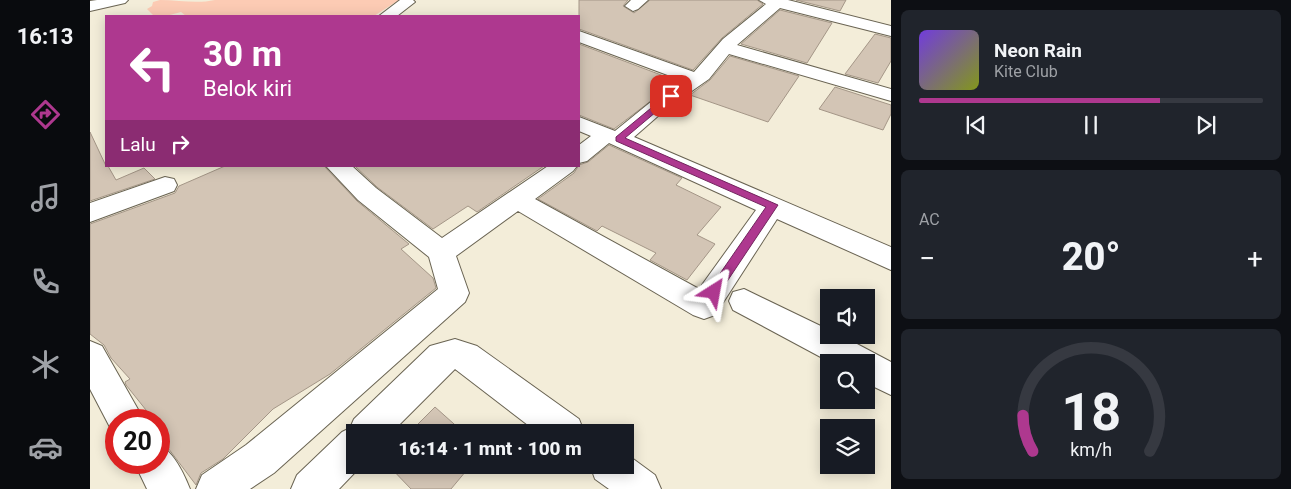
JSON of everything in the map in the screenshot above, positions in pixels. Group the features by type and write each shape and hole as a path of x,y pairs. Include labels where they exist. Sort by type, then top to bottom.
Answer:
{"street":[{"path":"90,6 120,0"},
{"path":"580,155 612,137 702,74 726,47 775,1 891,31"},
{"path":"388,15 407,2"},
{"path":"580,36 695,79"},
{"path":"726,47 891,95"},
{"path":"580,123 773,205 891,259"},
{"path":"216,489 260,459 454,293 441,252 367,194 339,167"},
{"path":"441,252 564,167"},
{"path":"90,213 165,184"},
{"path":"518,200 704,306 773,205"},
{"path":"744,301 845,354"},
{"path":"376,424 442,357 455,354 465,357 555,424"},
{"path":"90,356 120,409"},
{"path":"875,371 891,379"},
{"path":"311,489 346,454"},
{"path":"161,474 170,489"},
{"path":"621,474 642,489"}],"shaded area":[{"path":"160,0 195,2 215,0 399,0 376,15 185,15 181,12 170,15 153,15 147,9 152,6 153,2"}],"building":[{"path":"579,0 628,0 623,6 634,13 650,0 757,0 763,4 722,38 693,70 580,29"},
{"path":"796,0 846,0 840,11"},
{"path":"780,10 832,23 807,63 741,44"},
{"path":"875,34 891,38 891,61 878,83 845,74"},
{"path":"580,44 677,81 614,129 580,115"},
{"path":"730,56 799,76 768,122 690,95 710,80"},
{"path":"835,87 891,105 891,114 883,130 819,109"},
{"path":"90,132 105,167 109,167 116,180 144,168 155,179 90,201"},
{"path":"609,145 682,178 676,185 721,207 697,235 715,244 687,280 650,260 656,253 602,226 597,231 538,199 574,173 580,165 588,162"},
{"path":"223,167 325,167 357,201 409,244 401,249 433,278 436,288 330,374 273,409 223,459 201,473 196,485 170,451 170,409 145,409 126,385 125,382 130,379 111,358 104,345 90,334 90,224 175,193 179,186"},
{"path":"356,167 543,167 477,212 468,206 433,229 377,187"},
{"path":"435,407 454,424 418,424"},
{"path":"397,474 464,474 451,489 411,489"}],"route":[{"path":"671,96 619,139 773,205 714,292"}]}
